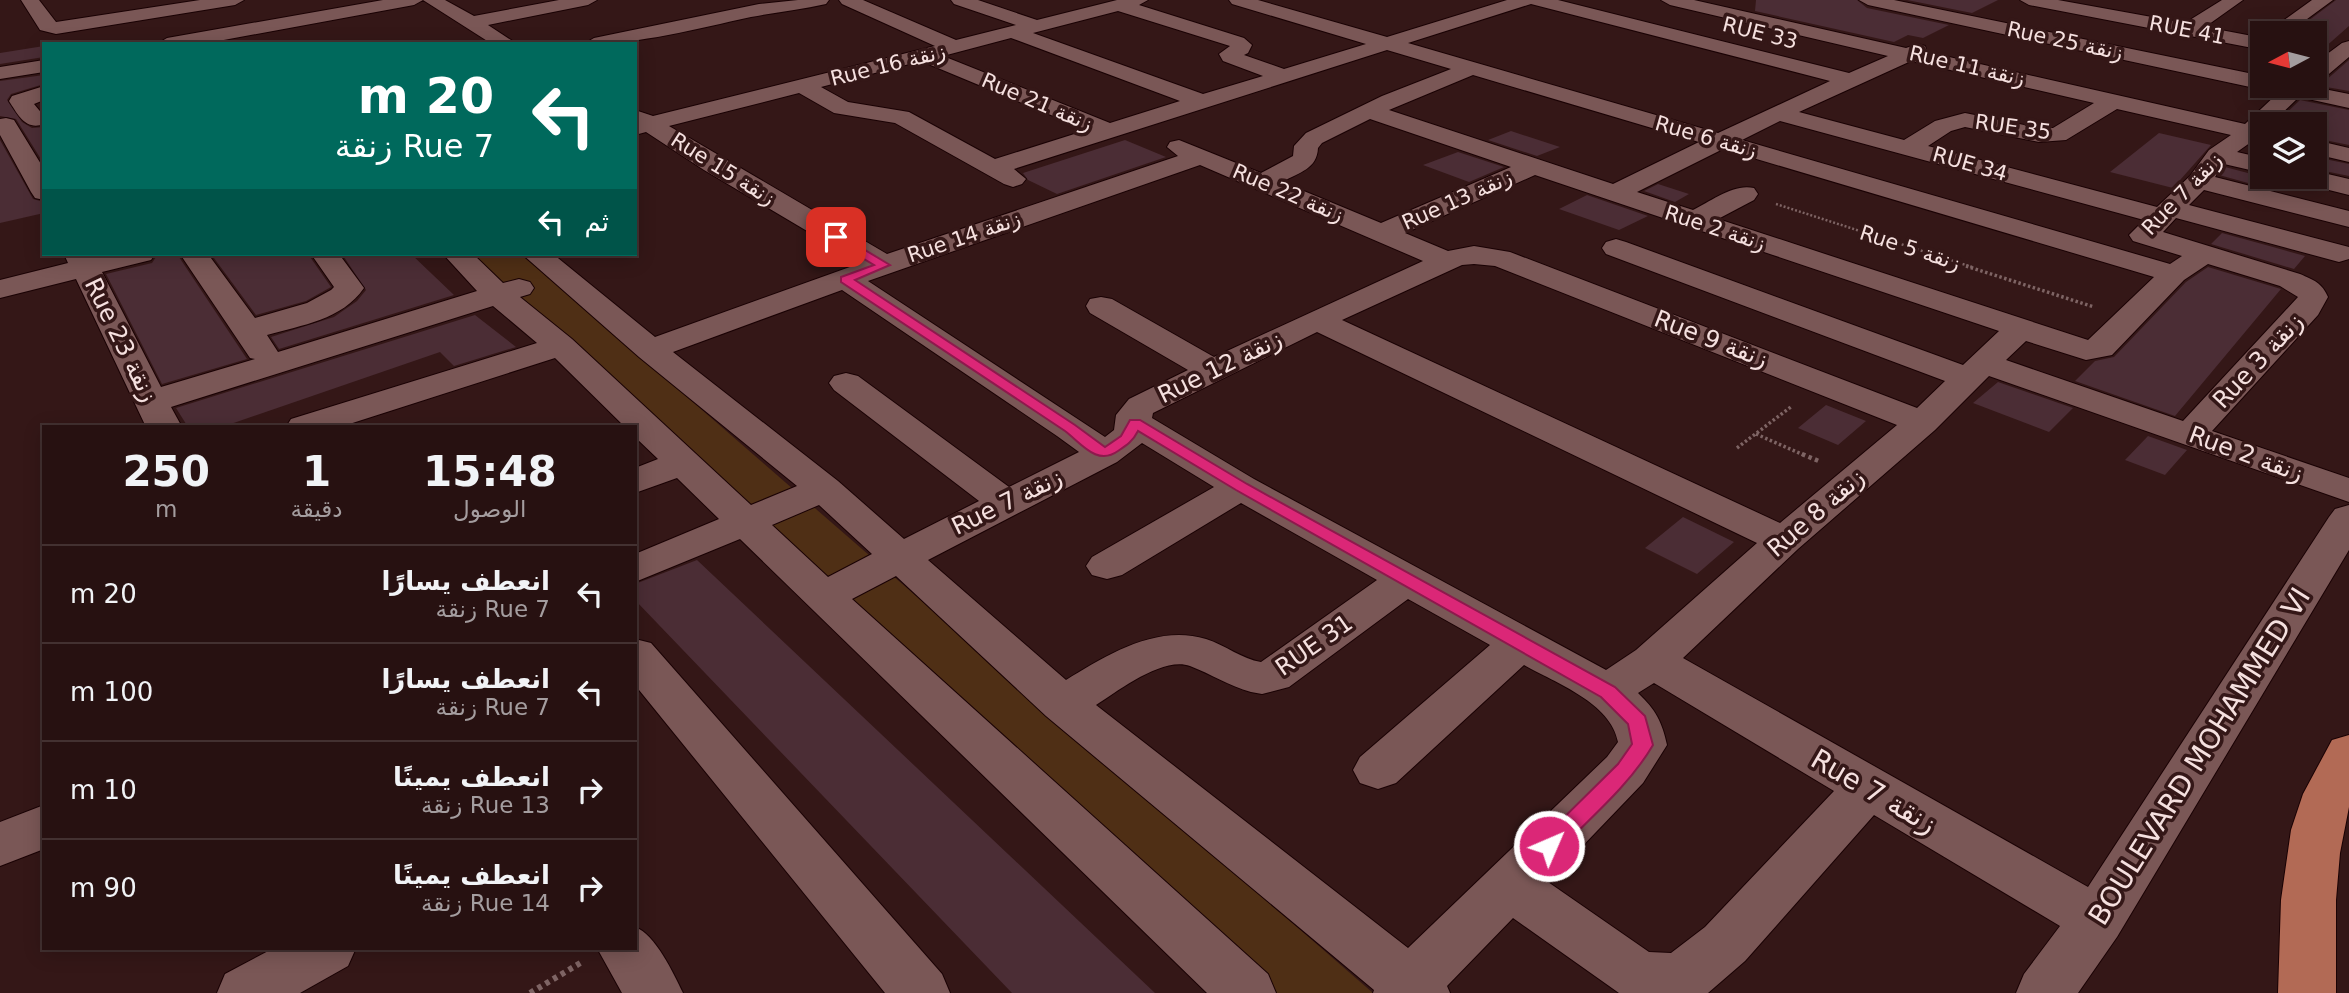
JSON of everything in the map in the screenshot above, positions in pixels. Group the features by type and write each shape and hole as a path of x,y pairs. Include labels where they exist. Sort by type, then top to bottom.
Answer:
{"main road":[{"path":"2307,993 2307,924 2313,862 2324,807 2349,753"}],"street":[{"path":"30,0 47,26 56,28 236,0"},
{"path":"190,42 225,39 262,27 377,3 414,0"},
{"path":"432,0 503,42"},
{"path":"468,23 588,0"},
{"path":"736,0 759,10"},
{"path":"604,42 820,0"},
{"path":"848,0 956,48"},
{"path":"960,0 1039,27"},
{"path":"991,168 1284,76 1386,33 1426,32 1526,0"},
{"name":"RUE 33","path":"1536,0 1850,80"},
{"name":"Rue 11 زنقة","path":"1670,0 2250,133"},
{"name":"Rue 25 زنقة","path":"1868,0 2250,80"},
{"name":"RUE 41","path":"2029,0 2250,42"},
{"path":"2111,0 2202,10 2229,3"},
{"path":"2296,21 2323,0"},
{"name":"Rue 6 زنقة","path":"1250,1 1386,33 1470,69 2174,274"},
{"path":"1129,3 1237,42 1242,46 1241,49 1229,54 1230,57 1284,76"},
{"name":"Rue 16 زنقة","path":"640,122 926,56 1129,3"},
{"path":"1613,194 1778,113 1911,53 1992,5"},
{"path":"2188,30 2202,10"},
{"path":"2054,19 2250,43"},
{"path":"1815,32 1839,20"},
{"path":"262,27 279,42"},
{"path":"1015,33 1203,102"},
{"path":"2328,63 2345,55"},
{"name":"Rue 21 زنقة","path":"926,56 1118,128"},
{"path":"2136,77 2169,63"},
{"path":"2014,77 2048,64"},
{"path":"0,73 42,65"},
{"path":"1261,183 1306,159 1306,146 1314,138 1368,111 1470,69"},
{"path":"2328,72 2349,79"},
{"path":"802,86 842,108 901,117 991,168 1062,203"},
{"path":"2328,96 2349,101"},
{"path":"42,97 33,113 3,126 42,189"},
{"name":"RUE 35","path":"1909,147 1943,126 1965,120 2039,135 2058,135 2115,101"},
{"name":"Rue 2 زنقة","path":"1368,111 2063,344 2086,350 2101,348 2131,319"},
{"name":"RUE 34","path":"1778,113 1909,147 2158,220"},
{"name":"Rue 15 زنقة","path":"640,122 884,265"},
{"name":"Rue 22 زنقة","path":"1118,128 1201,156 1447,261"},
{"name":"Rue 7 زنقة","path":"2116,257 2199,181 2218,155 2250,137"},
{"path":"2327,149 2346,151"},
{"path":"2218,155 2250,163"},
{"name":"Rue 14 زنقة","path":"650,350 884,265 1201,156"},
{"name":"Rue 13 زنقة","path":"1382,233 1532,167"},
{"path":"2199,181 2349,219"},
{"path":"2327,182 2349,187"},
{"path":"1560,280 1616,248 1745,194"},
{"path":"2158,220 2339,253"},
{"name":"Rue 3 زنقة","path":"2158,220 2204,254 2290,280 2310,290 2313,296 2307,307 2190,434"},
{"name":"Rue 2 زنقة","path":"1616,248 1975,371 2190,434 2349,491"},
{"path":"2131,319 2174,274 2204,254"},
{"name":"Rue 9 زنقة","path":"1447,261 1465,255 1500,258 1922,422"},
{"path":"0,289 82,261 124,256"},
{"path":"195,256 271,365"},
{"path":"248,330 319,309 337,302 346,294 349,288 344,278 327,256"},
{"path":"459,256 498,295 561,346 823,596 1247,993"},
{"name":"Rue 23 زنقة","path":"82,261 157,415"},
{"path":"1317,320 1447,261"},
{"path":"157,415 271,365 498,295 549,265 650,350 824,489 901,555 995,645 1063,704 1411,990 1510,885 1625,770 1643,745 1638,721 1608,692 1241,487 1135,423"},
{"path":"845,279 1070,428 1104,454"},
{"path":"1101,306 1212,370"},
{"path":"1317,320 1784,540"},
{"name":"Rue 12 زنقة","path":"1135,423 1134,415 1141,406 1317,320"},
{"name":"Rue 8 زنقة","path":"1608,692 1652,661 1784,540 1922,422 2020,329"},
{"path":"310,425 561,346"},
{"path":"846,383 1006,503"},
{"name":"Rue 7 زنقة","path":"823,596 1104,454 1126,439 1135,423"},
{"path":"637,481 684,462"},
{"path":"1107,566 1241,487"},
{"path":"637,568 824,489"},
{"name":"BOULEVARD MOHAMMED VI","path":"2045,993 2097,920 2349,517"},
{"name":"RUE 31","path":"1063,704 1143,659 1169,650 1207,654 1251,678 1273,676 1406,579"},
{"path":"1378,770 1522,642"},
{"path":"637,656 921,993"},
{"name":"Rue 7 زنقة","path":"1652,661 2097,920"},
{"path":"1510,885 1629,970 1648,979 1682,979 1725,944 1867,788"},
{"path":"0,845 42,827"},
{"path":"246,993 324,950"},
{"path":"609,952 654,993"}],"path":[{"name":"Rue 5 زنقة","path":"1745,194 2131,319"},
{"path":"1737,448 1801,400"},
{"path":"1756,434 1857,477"},
{"path":"530,993 609,952"}],"shaded area":[{"path":"471,256 522,256 557,284 1373,993 1267,993 512,298"}],"building":[{"path":"1756,0 1857,0 1867,8 1949,25 1923,38 1908,35 1894,42 1755,11"},
{"path":"1907,0 1998,0 1972,13"},
{"path":"2336,0 2349,0 2349,26 2328,45 2328,21 2308,21"},
{"path":"42,46 42,57 0,64 0,53"},
{"path":"2349,60 2349,91 2328,87 2328,78"},
{"path":"42,75 42,85 11,94 7,100 22,122 32,128 42,127 42,161 16,119 0,116 0,81"},
{"path":"2300,100 2349,110 2349,145 2327,140 2327,112 2288,112"},
{"path":"1511,131 1560,147 1537,156 1488,140"},
{"path":"2159,133 2211,145 2173,188 2110,172"},
{"path":"0,140 33,199 42,201 42,213 0,223"},
{"path":"1125,140 1166,157 1057,194 1028,180 1023,173"},
{"path":"1458,152 1504,167 1469,182 1423,165"},
{"path":"2327,159 2349,164 2349,176 2327,171"},
{"path":"2225,167 2250,174 2250,184 2219,175"},
{"path":"1658,184 1689,194 1675,202 1644,191"},
{"path":"1587,195 1648,216 1619,230 1559,209"},
{"path":"2222,233 2305,256 2294,269 2211,244"},
{"path":"157,256 178,256 247,359 162,384 106,274 152,263"},
{"path":"212,256 309,256 331,287 306,301 256,315"},
{"path":"343,256 413,256 454,295 279,349 271,337 334,317 357,301 366,290"},
{"path":"2208,267 2281,289 2175,416 2075,381 2095,361 2114,357 2186,282"},
{"path":"475,315 516,347 454,366 440,352 228,425 187,425 176,408"},
{"path":"1998,382 2073,408 2049,432 1973,403"},
{"path":"1826,405 1866,421 1838,445 1798,428"},
{"path":"2148,436 2187,450 2165,475 2125,460"},
{"path":"1683,517 1734,542 1697,574 1645,548"},
{"path":"697,560 1155,993 1012,993 637,602 637,583"}],"route":[{"path":"836,237 884,265 845,279 1070,428 1104,454 1126,439 1135,423 1241,487 1608,692 1638,721 1643,745 1625,770 1549,846"}]}
